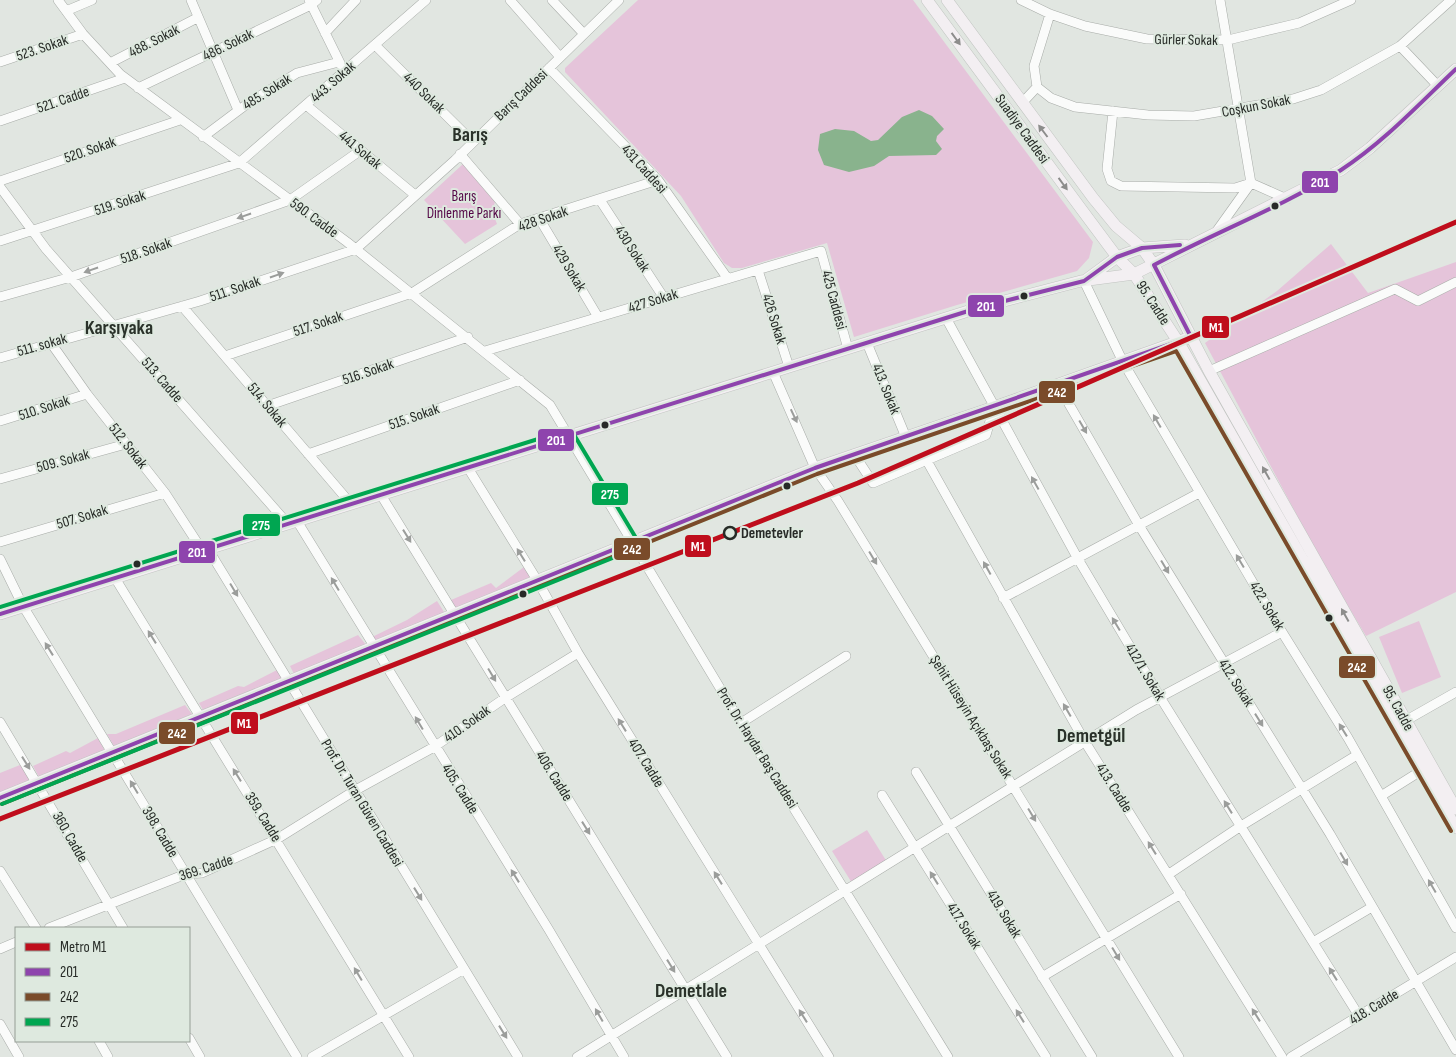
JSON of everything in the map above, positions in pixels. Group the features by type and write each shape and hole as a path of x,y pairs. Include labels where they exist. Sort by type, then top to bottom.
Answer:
{"main road":[{"name":"Suadiye Caddesi","path":"927,0 1118,257 1134,274"},
{"name":"Suadiye Caddesi","path":"946,0 1116,226 1142,248 1154,264"},
{"path":"0,614 946,318 1084,280 1134,274 1189,244 1287,199 1341,170 1359,157 1456,69"},
{"path":"1084,280 1118,257 1142,248 1189,244"},
{"name":"95. Cadde","path":"1154,264 1209,371 1401,723"},
{"name":"95. Cadde","path":"1134,274 1179,343 1427,767 1456,809"},
{"path":"0,798 112,751 289,682 373,646 815,468 1179,343 1191,337"},
{"name":"95. Cadde","path":"1427,767 1456,828"}],"street":[{"name":"590. Cadde","path":"58,0 83,34 125,78 356,249 468,337 550,405 568,436"},
{"path":"66,11 92,0"},
{"path":"191,0 197,18 238,110"},
{"path":"325,33 356,0"},
{"name":"443. Sokak","path":"239,163 426,0"},
{"path":"510,0 560,57"},
{"path":"552,0 584,34"},
{"name":"Barış Caddesi","path":"356,249 473,142 619,0"},
{"name":"Gürler Sokak","path":"1021,0 1050,14 1085,26 1148,39 1228,40 1299,23 1351,0"},
{"path":"1216,232 1251,182 1220,0"},
{"name":"Coşkun Sokak","path":"1037,87 1050,98 1075,107 1148,115 1194,116 1240,110 1293,99 1320,90 1400,46 1451,0"},
{"path":"312,2 344,72"},
{"name":"486. Sokak","path":"138,88 312,2"},
{"path":"1022,103 1037,87 1034,66 1050,14"},
{"name":"488. Sokak","path":"110,63 197,18"},
{"name":"523. Sokak","path":"0,62 83,34"},
{"name":"440 Sokak","path":"374,45 473,142"},
{"path":"1400,46 1438,86"},
{"name":"485. Sokak","path":"203,137 238,110 297,73 339,62"},
{"name":"431 Caddesi","path":"549,68 658,180 728,279"},
{"name":"521. Cadde","path":"0,121 125,78"},
{"name":"441 Sokak","path":"306,105 415,195"},
{"path":"1113,111 1107,169 1111,182 1122,186 1235,188 1251,182 1287,199"},
{"name":"520. Sokak","path":"0,180 180,120"},
{"name":"518. Sokak","path":"0,297 71,277 290,200 361,150"},
{"path":"460,154 520,224"},
{"name":"519. Sokak","path":"0,241 239,163"},
{"name":"428 Sokak","path":"412,293 520,224 658,180"},
{"name":"513. Cadde","path":"0,187 71,277 292,522"},
{"name":"430 Sokak","path":"600,200 664,298"},
{"name":"429 Sokak","path":"539,218 598,317"},
{"name":"511. Sokak","path":"114,326 182,306 356,249"},
{"name":"427 Sokak","path":"485,351 821,251"},
{"name":"425 Caddesi","path":"821,251 848,349"},
{"name":"426 Sokak","path":"758,270 789,367"},
{"name":"422. Sokak","path":"1084,280 1123,362 1199,494 1357,755 1456,928"},
{"path":"1209,371 1395,289 1418,300 1456,282"},
{"name":"517. Sokak","path":"225,356 412,293"},
{"name":"514. Sokak","path":"182,306 351,504"},
{"name":"412/1. Sokak","path":"946,318 1078,559 1160,697 1359,1016"},
{"name":"511. sokak","path":"0,358 51,342 114,326"},
{"name":"516. Sokak","path":"268,406 468,337"},
{"name":"512. Sokak","path":"51,342 87,394 165,493 205,549"},
{"name":"413. Sokak","path":"867,343 905,436"},
{"name":"Şehit Hüseyin Açıkbaş Sokak","path":"773,372 815,468 838,501 1179,1057"},
{"name":"515. Sokak","path":"308,454 520,380"},
{"name":"412. Sokak","path":"1058,385 1140,527 1301,788 1456,1050"},
{"name":"510. Sokak","path":"0,421 87,394"},
{"path":"854,454 873,483 986,436 994,407"},
{"name":"Prof. Dr. Haydar Baş Caddesi","path":"568,436 741,723 948,1057"},
{"name":"509. Sokak","path":"0,478 126,444"},
{"name":"413. Cadde","path":"927,461 1085,742 1282,1057"},
{"name":"407. Cadde","path":"468,468 537,580 578,653 829,1057"},
{"name":"507. Sokak","path":"0,542 165,493"},
{"path":"1003,598 1199,494"},
{"name":"406. Cadde","path":"381,495 727,1057"},
{"name":"405. Cadde","path":"292,522 373,646 549,930 624,1057"},
{"name":"Prof. Dr. Turan Güven Caddesi","path":"205,549 289,682 518,1057"},
{"name":"398. Cadde","path":"0,559 23,606 297,1057"},
{"name":"359. Cadde","path":"115,578 277,839 409,1057"},
{"path":"577,1057 846,892 1085,742 1160,697 1282,632"},
{"name":"410. Sokak","path":"354,791 434,747 505,698 578,653"},
{"path":"741,723 846,656"},
{"path":"1401,723 1456,692"},
{"name":"360. Cadde","path":"0,722 122,927"},
{"path":"1169,874 1240,826 1357,755"},
{"path":"1381,796 1427,767"},
{"name":"419. Sokak","path":"916,772 1092,1057"},
{"name":"369. Cadde","path":"52,927 186,874 202,873 277,839 354,791"},
{"name":"417. Sokak","path":"882,795 1046,1057"},
{"path":"0,871 35,927"},
{"path":"1042,977 1181,894"},
{"path":"1313,942 1372,907"},
{"path":"0,949 15,942"},
{"name":"418. Cadde","path":"1291,1057 1456,957"},
{"path":"312,1057 464,969"},
{"path":"0,1024 3,1037 19,1057"},
{"path":"190,1040 200,1057"},
{"path":"100,1042 108,1057"}],"green space":[{"path":"638,0 913,0 1093,242 1089,258 1077,271 854,337 827,243 742,268 732,268 724,263 681,196 565,72 565,68"},
{"name":"Barış Dinlenme Parkı","path":"463,164 495,202 492,211 497,224 465,244 424,200"},
{"path":"1331,244 1368,293 1456,262 1456,592 1366,636 1324,566 1205,343 1277,291"},
{"path":"524,567 532,578 458,611 451,600 491,583 496,588"},
{"path":"437,601 446,615 375,642 370,638 407,620"},
{"path":"1419,621 1441,677 1402,693 1379,637"},
{"path":"358,635 367,646 295,676 290,666"},
{"path":"277,670 285,681 203,710 199,703 238,686 244,687"},
{"path":"185,705 192,714 114,746 107,734 116,734"},
{"path":"98,738 105,751 39,777 33,766 66,751 70,753"},
{"path":"20,765 31,781 0,793 0,773"},
{"path":"867,830 887,862 852,883 832,851"}],"shaded area":[{"path":"919,110 932,116 944,129 937,136 936,141 942,149 936,155 889,156 874,166 849,172 824,165 818,150 820,134 835,129 854,131 871,141 878,140 902,117"}],"metro line":[{"name":"M1","path":"0,819 858,483 1456,222"}],"transit line":[{"name":"201","path":"0,798 815,468 1191,337 1154,265 1296,196 1341,170 1387,135 1456,69"},
{"name":"201","path":"0,614 981,307 1084,281 1117,257 1142,248 1180,245"},
{"name":"242","path":"2,804 817,474 1176,351 1451,831"},
{"name":"275","path":"0,607 567,430 573,433 639,543 635,549 2,804"}],"place":[{"name":"Demetevler","path":"730,533"}],"district":[{"name":"Barış","path":"470,135"},
{"name":"Karşıyaka","path":"119,328"},
{"name":"Demetgül","path":"1091,736"},
{"name":"Demetlale","path":"691,991"}]}
